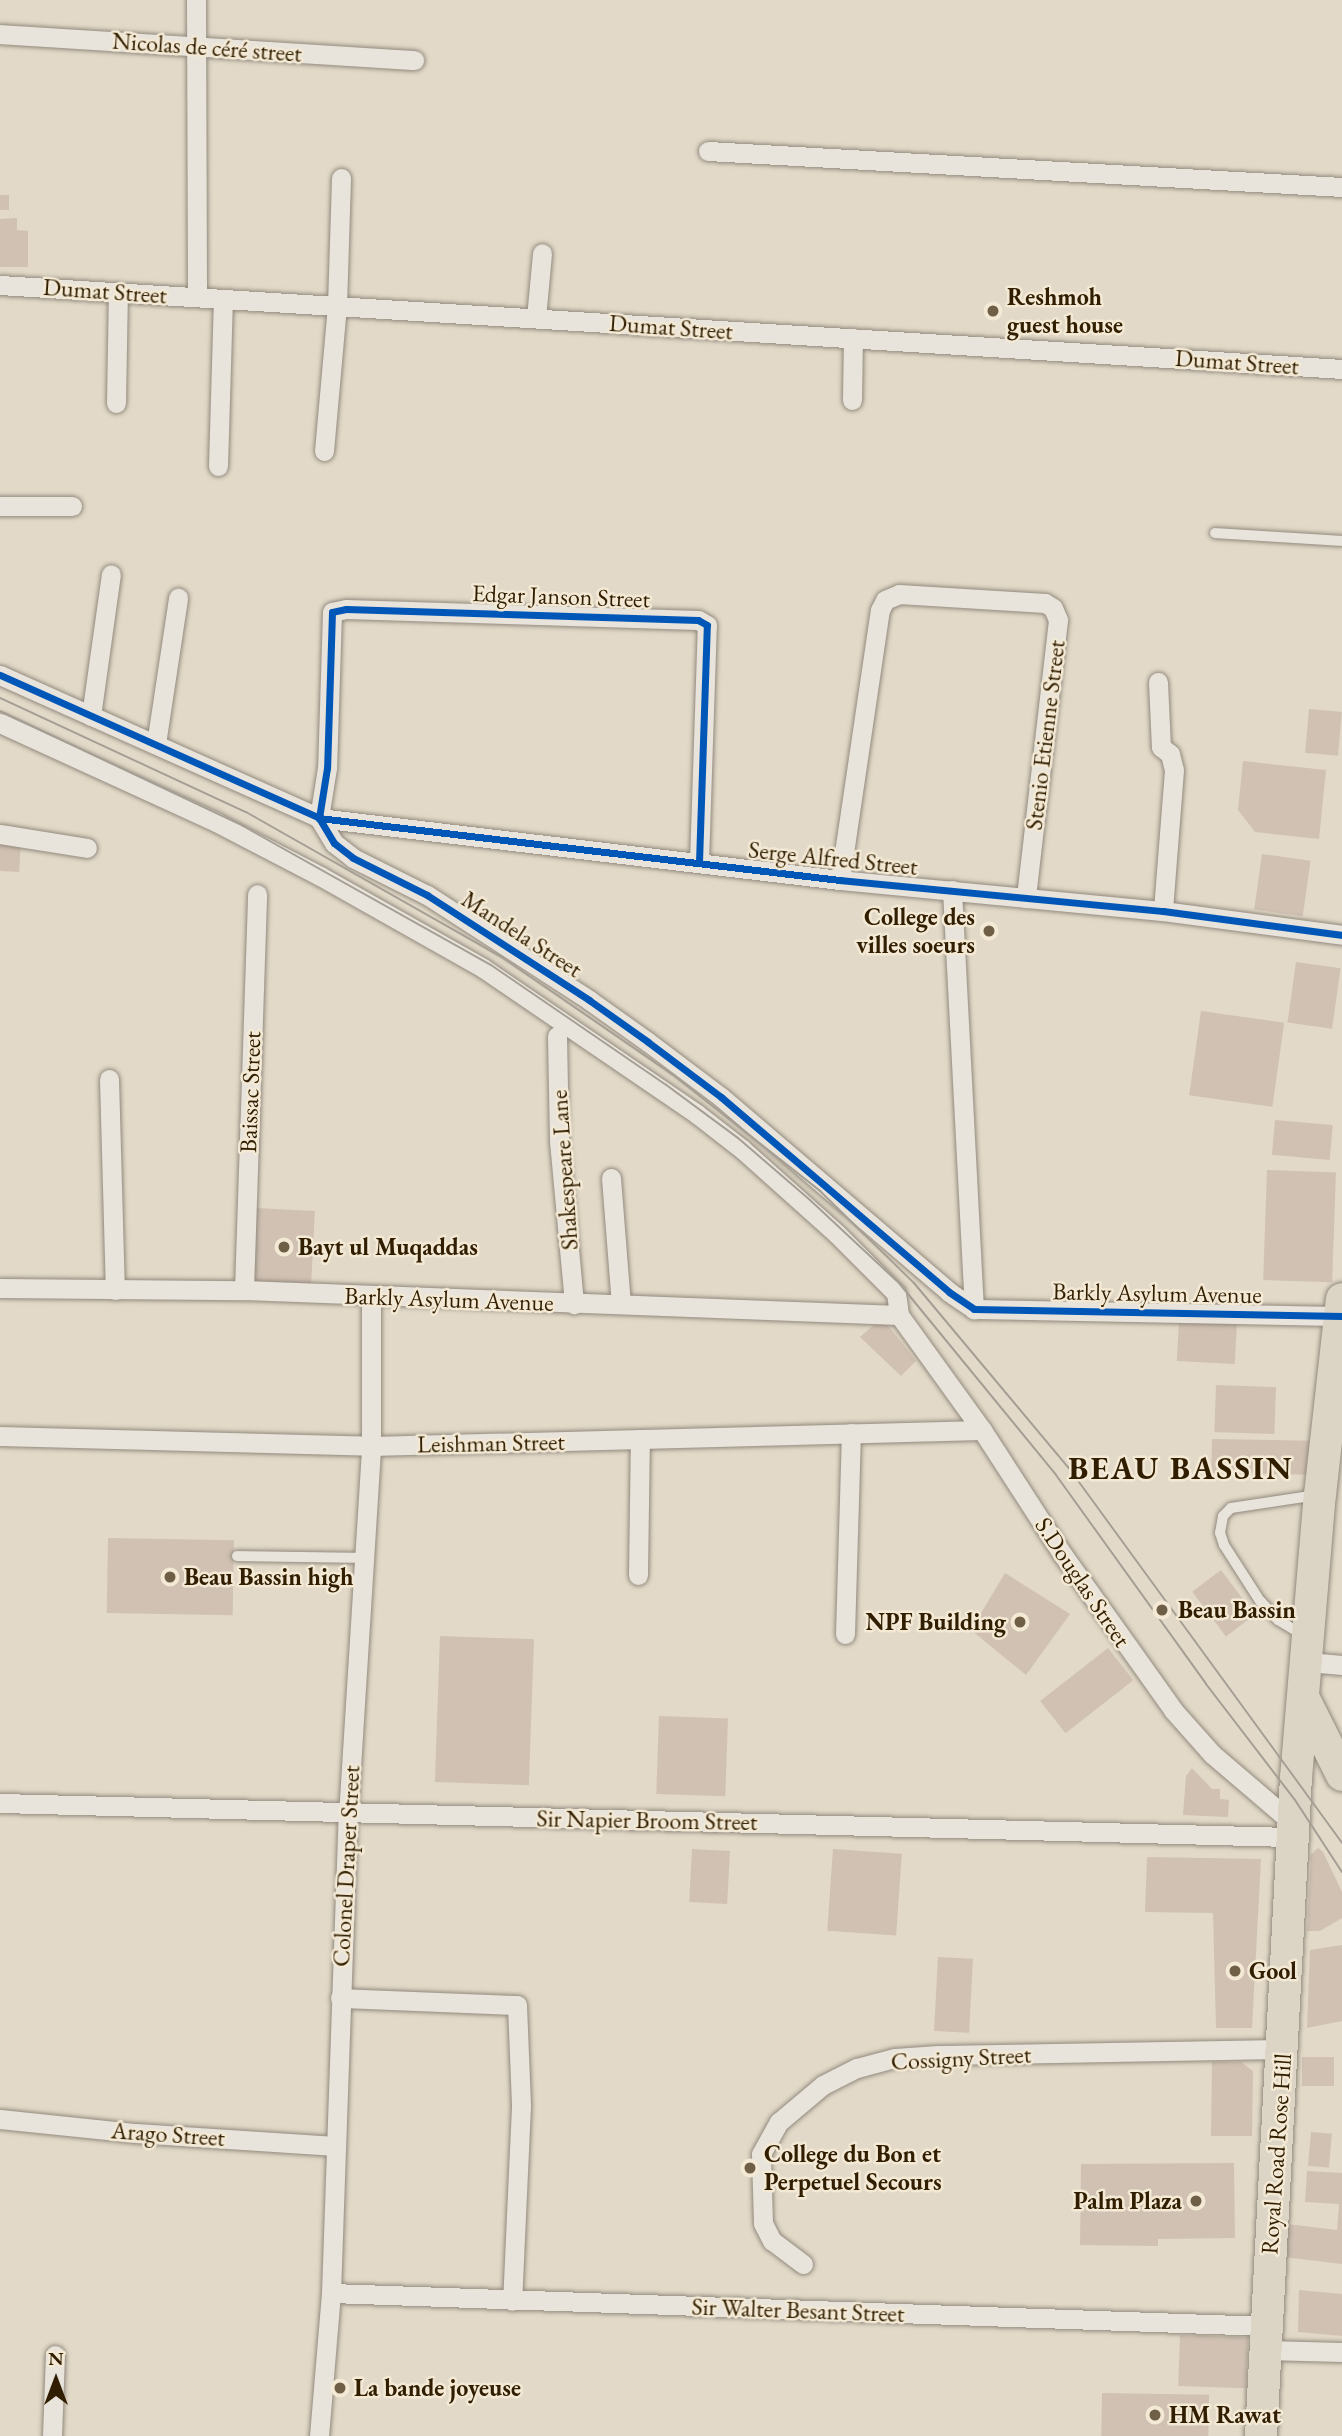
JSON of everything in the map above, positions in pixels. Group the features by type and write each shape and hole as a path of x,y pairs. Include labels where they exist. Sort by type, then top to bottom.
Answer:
{"main road":[{"name":"Royal Road Rose Hill","path":"1261,2436 1294,1831 1309,1650 1331,1495 1341,1307"},
{"path":"1304,1699 1342,1774"}],"street":[{"path":"196,0 197,297"},
{"name":"Nicolas de céré street","path":"0,34 414,60"},
{"path":"708,152 1342,187"},
{"path":"324,450 337,306 341,178"},
{"path":"536,318 542,253"},
{"name":"Dumat Street","path":"0,285 1342,369"},
{"path":"116,403 118,292"},
{"path":"218,466 223,299"},
{"path":"852,400 853,338"},
{"path":"0,506 72,506"},
{"path":"92,716 111,574"},
{"name":"Stenio Etienne Street","path":"840,880 880,610 885,600 899,594 1045,603 1053,608 1058,621 1026,898"},
{"path":"156,744 178,598"},
{"name":"Edgar Janson Street","path":"319,818 327,768 332,612 346,609 698,620 707,625 708,641 699,862"},
{"path":"0,675 319,818"},
{"path":"1158,682 1161,747 1170,754 1174,770 1163,911"},
{"name":"S.Douglas Street","path":"0,723 216,822 320,876 482,968 697,1114 742,1149 837,1234 896,1293 899,1315 982,1430 1063,1555 1173,1710 1212,1754 1294,1831"},
{"name":"Serge Alfred Street","path":"319,818 840,880 1163,911 1342,935"},
{"name":"Mandela Street","path":"319,818 334,843 353,859 426,895 648,1042 721,1097 949,1292 974,1309"},
{"path":"0,834 87,848"},
{"path":"952,890 974,1309"},
{"name":"Baissac Street","path":"244,1290 257,894"},
{"name":"Shakespeare Lane","path":"557,1037 559,1141 574,1304"},
{"path":"109,1079 115,1290"},
{"path":"611,1178 621,1304"},
{"name":"Barkly Asylum Avenue","path":"0,1288 244,1290 899,1315"},
{"name":"Colonel Draper Street","path":"319,2436 331,2293 348,1815 370,1446 371,1296"},
{"name":"Barkly Asylum Avenue","path":"974,1309 1341,1307"},
{"name":"Leishman Street","path":"0,1436 370,1446 982,1430"},
{"path":"845,1634 852,1433"},
{"path":"638,1575 640,1439"},
{"path":"1309,1650 1342,1665"},
{"name":"Sir Napier Broom Street","path":"0,1803 348,1815 1294,1831"},
{"path":"340,1998 517,2005 522,2106 512,2301"},
{"name":"Cossigny Street","path":"803,2264 772,2241 763,2223 761,2154 779,2122 823,2085 857,2068 895,2058 938,2055 1284,2049"},
{"name":"Arago Street","path":"0,2119 136,2133 336,2146"},
{"name":"Sir Walter Besant Street","path":"331,2293 1265,2338 1342,2352"},
{"path":"52,2436 55,2355"}],"lane":[{"path":"1215,533 1342,541"},
{"path":"1309,1650 1260,1601 1224,1545 1220,1533 1223,1516 1231,1508 1249,1503 1331,1495"},
{"path":"237,1556 364,1558"}],"building":[{"path":"0,195 9,195 9,210 0,210"},
{"path":"17,218 17,230 28,231 28,267 0,267 0,219"},
{"path":"1309,709 1342,712 1338,756 1305,753"},
{"path":"1243,761 1326,770 1319,839 1255,832 1238,810"},
{"path":"0,837 21,838 19,872 0,871"},
{"path":"1262,854 1311,861 1303,916 1254,909"},
{"path":"1296,962 1341,968 1332,1029 1288,1022"},
{"path":"1201,1011 1284,1023 1272,1107 1189,1095"},
{"path":"1275,1120 1333,1125 1330,1160 1272,1155"},
{"path":"1267,1170 1336,1172 1332,1282 1263,1280"},
{"name":"Bayt ul Muqaddas","path":"256,1208 315,1211 311,1286 252,1283"},
{"path":"882,1318 916,1361 901,1376 860,1337"},
{"path":"1179,1318 1237,1321 1235,1364 1177,1361"},
{"path":"1216,1385 1276,1387 1274,1434 1214,1432"},
{"path":"1212,1439 1313,1441 1312,1475 1211,1473"},
{"name":"Beau Bassin high","path":"108,1538 234,1540 233,1615 107,1613"},
{"path":"1221,1570 1255,1615 1226,1636 1192,1592"},
{"name":"NPF Building","path":"1005,1573 1070,1614 1026,1675 971,1630"},
{"path":"440,1636 534,1639 529,1785 435,1782"},
{"path":"1108,1648 1133,1680 1065,1733 1040,1701"},
{"path":"659,1716 728,1718 725,1796 656,1794"},
{"path":"1192,1768 1212,1789 1220,1789 1220,1799 1229,1800 1228,1817 1183,1815 1186,1776"},
{"path":"1318,1848 1323,1852 1342,1892 1342,1918 1320,1931 1307,1931 1311,1855"},
{"path":"692,1849 730,1851 727,1904 689,1902"},
{"path":"833,1849 902,1854 896,1936 827,1931"},
{"path":"1147,1857 1261,1859 1252,2028 1216,2028 1213,1913 1145,1912"},
{"path":"1342,1945 1342,2021 1307,2028 1310,1950"},
{"path":"938,1957 973,1959 969,2033 934,2031"},
{"path":"1302,2057 1334,2057 1334,2086 1302,2086"},
{"path":"1212,2062 1241,2062 1253,2071 1252,2136 1211,2136"},
{"path":"1311,2132 1332,2134 1329,2168 1308,2166"},
{"path":"1234,2163 1235,2238 1158,2239 1158,2246 1080,2245 1081,2164"},
{"path":"1307,2171 1342,2173 1342,2264 1284,2257 1287,2224 1337,2230 1339,2204 1305,2202"},
{"path":"1299,2290 1342,2294 1342,2336 1298,2332"},
{"path":"1180,2335 1248,2337 1246,2388 1178,2386"},
{"name":"HM Rawat","path":"1102,2393 1209,2395 1208,2436 1101,2436"}],"tram line":[{"path":"0,698 246,812 503,958 672,1074 820,1191 914,1283 1068,1467 1342,1843"},
{"path":"0,711 243,826 491,965 665,1084 738,1138 810,1200 899,1283 1056,1475 1206,1684 1295,1800 1342,1872"}],"cycle path":[{"path":"699,862 707,625 698,620 346,609 332,612 327,768 319,818 840,880 1163,911 1342,935"},
{"path":"0,675 319,818 334,843 353,858 427,895 589,1000 648,1042 721,1097 949,1292 974,1309 1342,1316"}],"place":[{"name":"Reshmoh guest house","path":"993,311"},
{"name":"College des villes soeurs","path":"989,931"},
{"name":"Bayt ul Muqaddas","path":"284,1247"},
{"name":"Beau Bassin high","path":"170,1577"},
{"name":"Beau Bassin","path":"1162,1610"},
{"name":"NPF Building","path":"1020,1622"},
{"name":"Gool","path":"1235,1971"},
{"name":"College du Bon et Perpetuel Secours","path":"750,2168"},
{"name":"Palm Plaza","path":"1196,2201"},
{"name":"La bande joyeuse","path":"340,2388"},
{"name":"HM Rawat","path":"1155,2415"}],"district":[{"name":"BEAU BASSIN","path":"1181,1468"}]}
